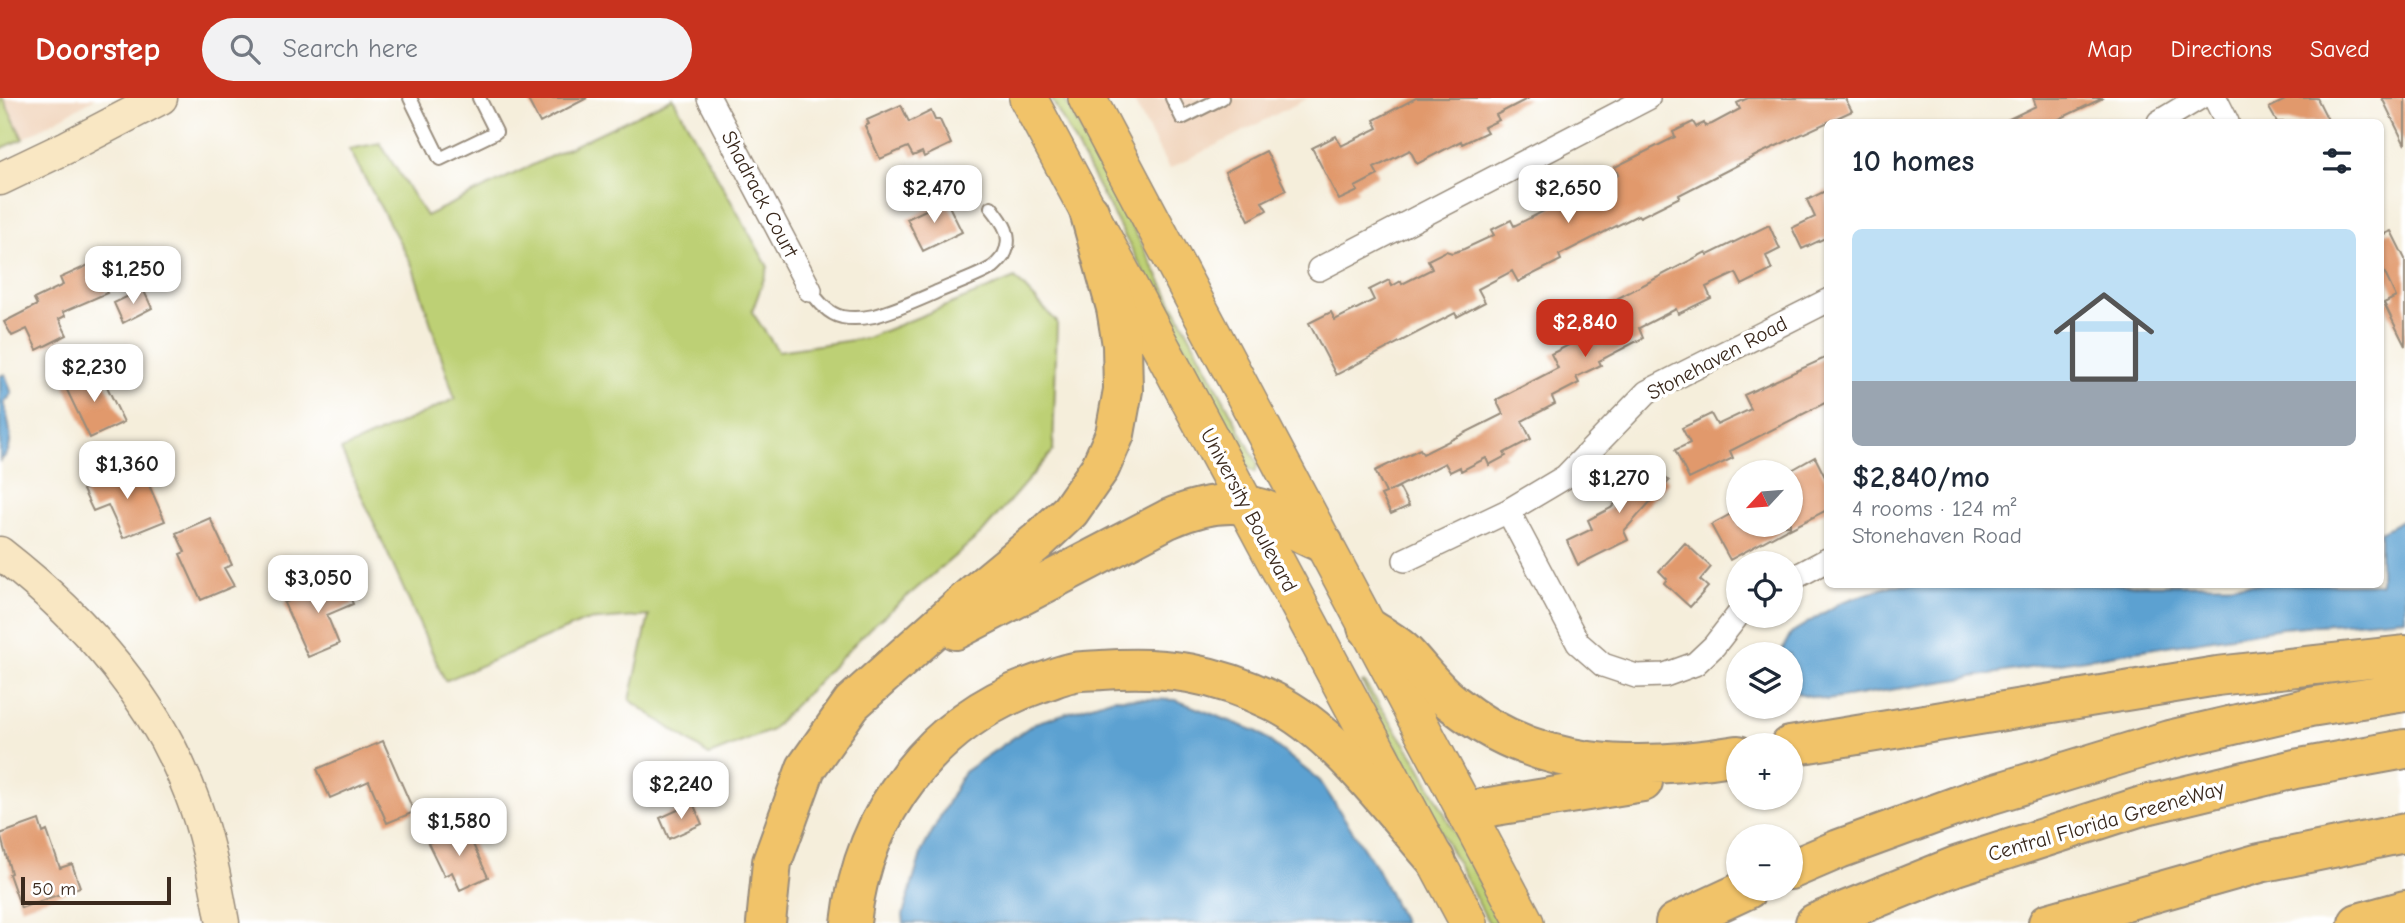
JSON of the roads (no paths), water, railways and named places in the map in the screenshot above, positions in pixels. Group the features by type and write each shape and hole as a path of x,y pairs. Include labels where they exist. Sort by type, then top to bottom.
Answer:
{"highway":[{"path":"766,923 772,862 806,768 852,703 1070,511 1100,468 1115,434 1123,390 1122,345 1116,308 1089,211"},
{"path":"904,657 1168,519 1212,503 1246,505 1274,513 1291,527 1324,544"},
{"path":"1367,627 1405,653 1453,704 1502,736 1521,744 1562,757 1598,764 1687,764 1726,757"},
{"path":"1803,744 2217,676 2405,655"},
{"path":"851,923 855,890 871,840 898,791 936,745 978,711 1012,692 1071,673 1126,668 1186,671 1233,684 1275,702 1326,737 1434,859"},
{"path":"1803,864 1973,800 2169,740 2309,707 2405,692"},
{"name":"Central Florida GreeneWay","path":"1815,923 1956,866 2142,806 2295,769 2405,749"},
{"path":"1465,811 1647,781 1687,764"},
{"path":"2048,923 2260,863 2405,833"},
{"path":"1675,923 1726,899"},
{"path":"2358,923 2405,909"}],"main road":[{"name":"University Boulevard","path":"1028,98 1469,923"},
{"path":"1087,98 1524,923"}],"street":[{"path":"0,179 161,98"},
{"name":"Shadrack Court","path":"709,98 810,290"},
{"path":"1320,269 1648,98"},
{"path":"2164,119 2199,98"},
{"path":"2215,98 2226,119"},
{"name":"Stonehaven Road","path":"1405,560 1507,510 1565,477 1647,392 1824,303"},
{"path":"1507,510 1577,643 1603,665 1636,676 1665,675 1695,664 1728,628"},
{"path":"0,553 48,592 103,648 133,685 156,720 196,809 223,923"},
{"path":"1803,573 1824,562"}],"lane":[{"path":"410,98 440,159 496,132 479,98"},
{"path":"1172,98 1182,118 1222,98"},
{"path":"810,290 829,310 840,317 856,318 886,312 961,282 995,266 1003,257 1008,233 991,207"}],"water":[{"path":"5,374 12,394 4,403 10,442 6,456 0,461 0,376"},
{"path":"2405,519 2405,618 2282,628 1827,700 1803,694 1803,642 1786,642 1791,633 1842,602 1884,588 2384,588 2384,530"},
{"path":"1114,698 1176,700 1258,732 1320,781 1376,867 1404,923 904,923 903,915 922,851 964,772 1035,723"}]}
